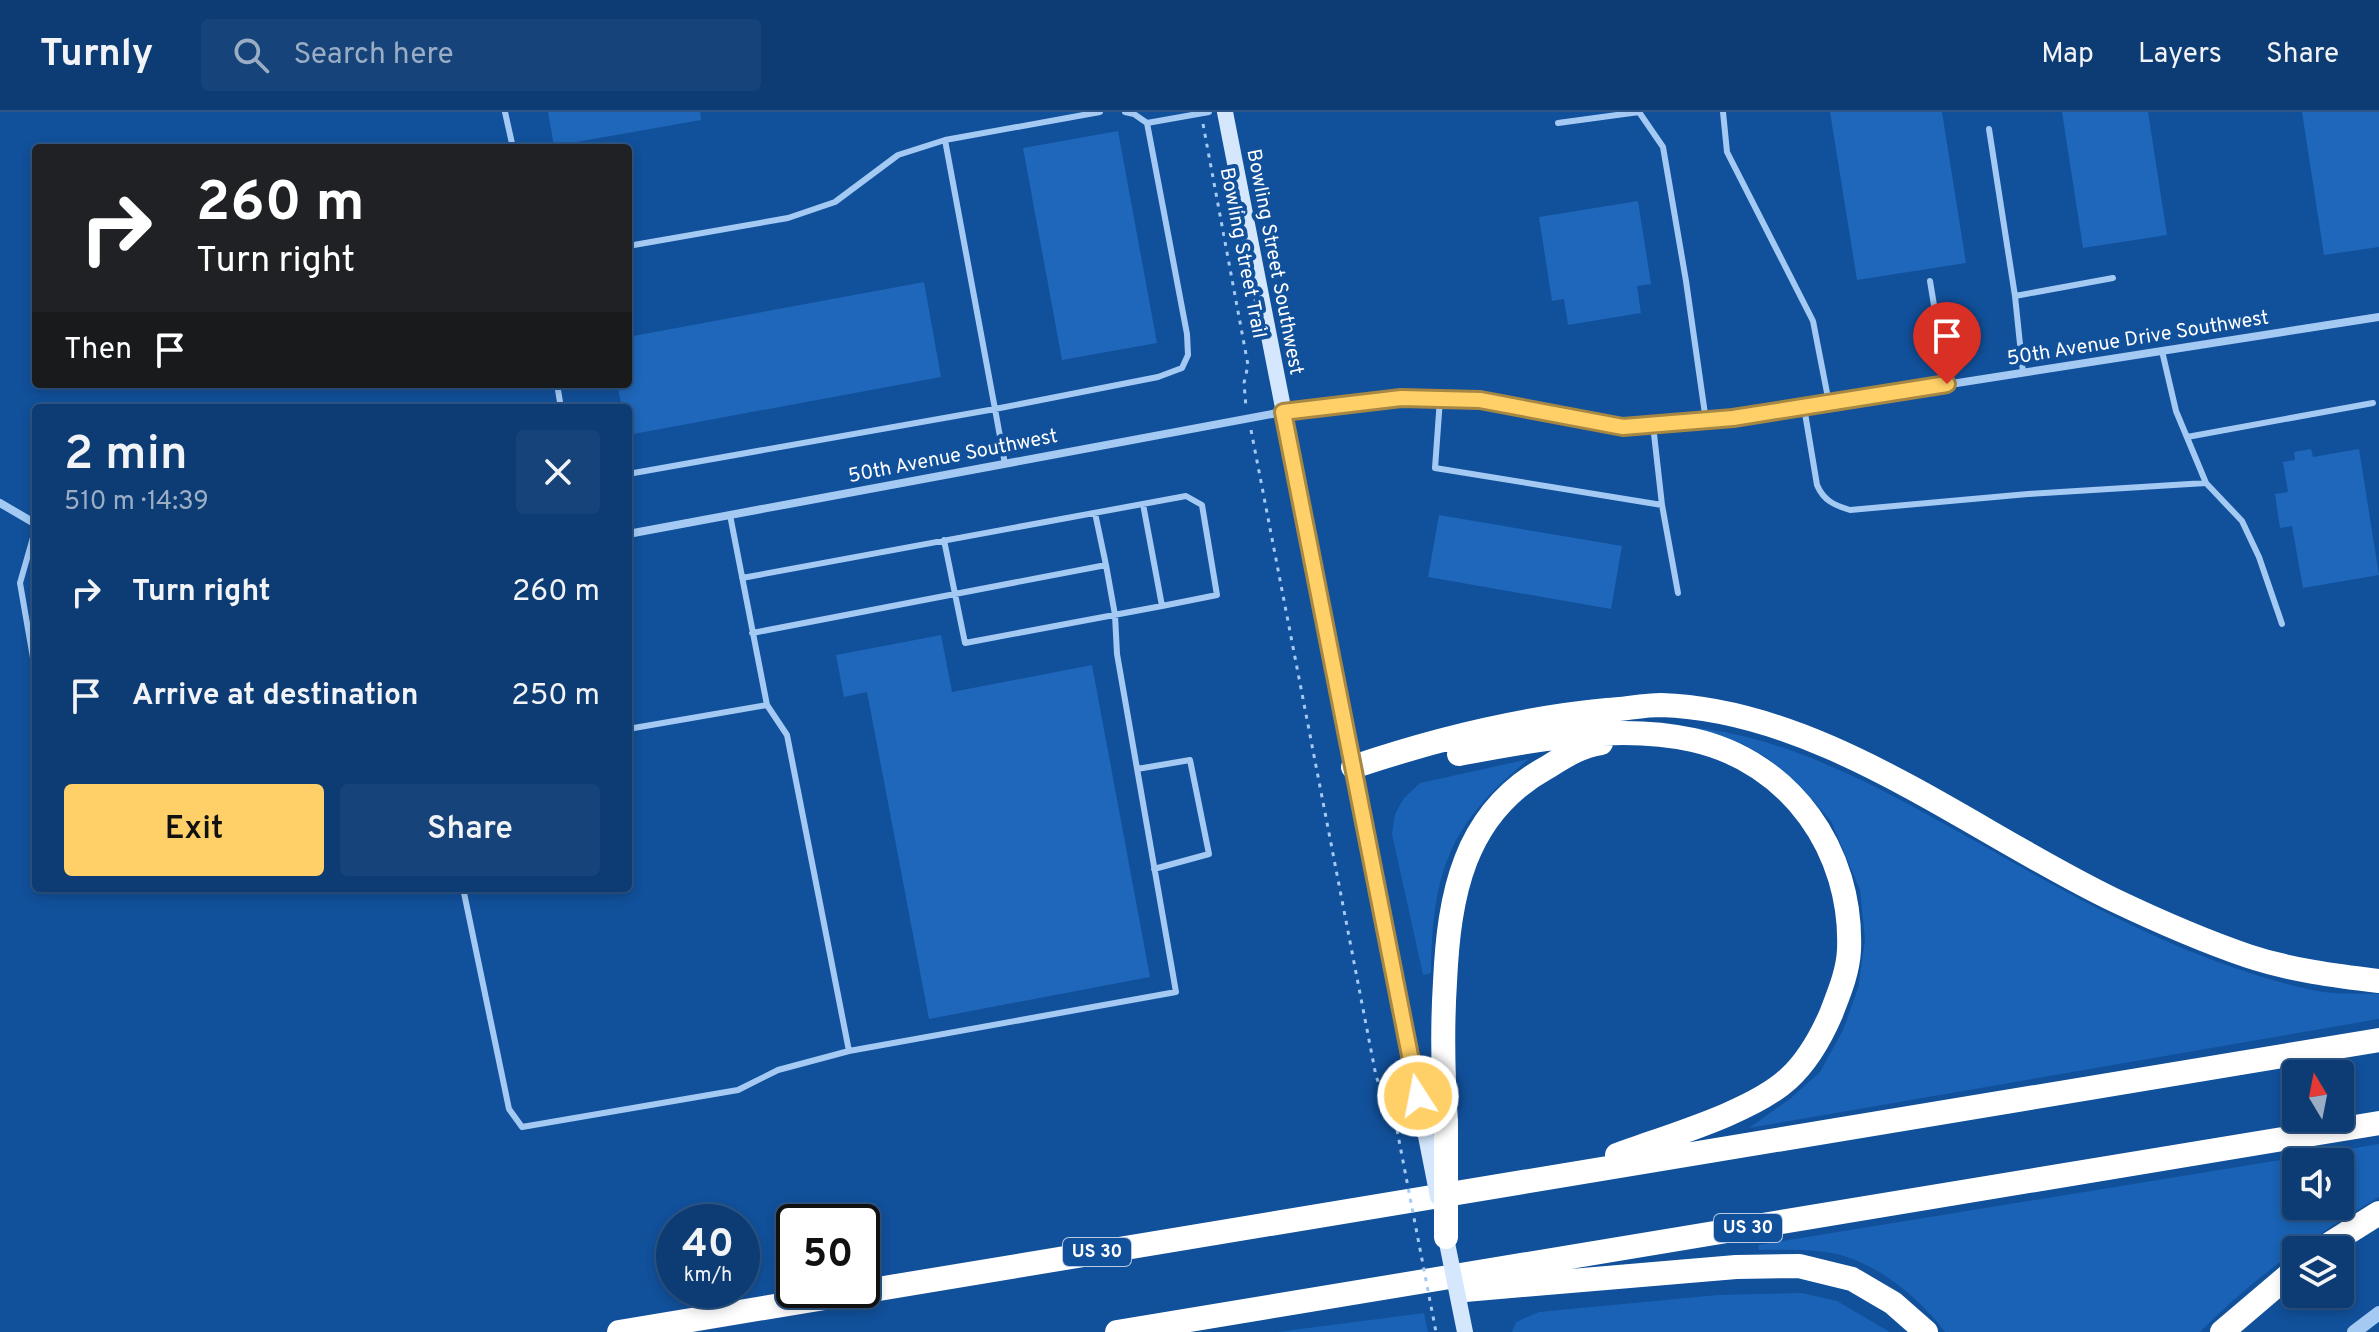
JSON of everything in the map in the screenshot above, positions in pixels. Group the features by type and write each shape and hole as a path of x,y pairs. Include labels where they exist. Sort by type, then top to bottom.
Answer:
{"highway":[{"path":"1353,767 1398,752 1561,715 1660,705 1720,712 1775,726 1861,763 2114,900 2250,957 2330,975 2379,981"},
{"path":"1353,767 1400,766 1517,743 1601,733 1693,739 1759,767 1786,787 1808,812 1836,863 1847,907 1849,951 1843,985 1821,1037 1787,1079 1742,1108 1566,1174"},
{"path":"1446,1237 1435,1124 1449,920 1471,845 1490,815 1534,774 1584,746 1658,736"},
{"name":"US 30","path":"618,1331 2379,1040"},
{"name":"US 30","path":"1126,1331 2379,1123"},
{"path":"2342,1236 2379,1213"},
{"path":"1263,1308 1720,1268 1799,1266 1852,1279 1893,1303 1926,1332"},
{"path":"2222,1332 2282,1281"}],"main road":[{"name":"Bowling Street Southwest","path":"1225,112 1353,767 1435,1124"},
{"path":"1446,1237 1465,1332"}],"street":[{"name":"50th Avenue Drive Southwest","path":"1283,412 1401,398 1480,400 1623,427 1706,421 2379,317"},
{"name":"50th Avenue Southwest","path":"632,533 1283,412"},
{"path":"0,503 32,523"},
{"path":"2354,1332 2379,1313"}],"lane":[{"path":"505,112 512,144"},
{"path":"632,245 788,218 835,202 898,155 945,140 1100,112"},
{"path":"1125,112 1147,123 1205,113"},
{"path":"1558,123 1639,112 1663,147 1706,421"},
{"path":"1723,112 1727,152 1813,321 1829,403"},
{"path":"632,473 995,409 1158,377 1182,368 1188,355 1187,334 1147,123"},
{"path":"1989,129 2015,296 2023,373"},
{"path":"945,140 1005,464"},
{"path":"2015,296 2113,278"},
{"path":"1930,281 1947,384"},
{"path":"2162,351 2170,394 2206,483 2242,521 2259,557 2282,624"},
{"path":"1440,399 1435,468 1662,505"},
{"path":"2187,437 2373,403"},
{"path":"1804,407 1817,485 1822,496 1832,504 1850,510 2028,494 2206,483"},
{"path":"1653,425 1662,505 1678,593"},
{"path":"742,578 944,540 1186,496 1202,505 1217,595 965,643 944,540"},
{"path":"1143,504 1162,606"},
{"path":"464,892 509,1109 522,1127 738,1090 778,1070 849,1051 1176,992 1117,654 1115,615 1095,513"},
{"path":"730,515 767,705 787,735 849,1051"},
{"path":"32,540 20,583 32,652"},
{"path":"752,633 1106,565"},
{"path":"632,728 767,705"},
{"path":"1137,769 1190,760 1209,854 1154,869"}],"path":[{"name":"Bowling Street Trail","path":"1205,113 1248,365 1244,383 1245,400"},
{"path":"1253,441 1376,1076 1397,1130 1436,1332"}],"shaded area":[{"path":"1672,726 1752,738 1791,750 1867,783 2097,908 2180,947 2223,964 2312,990 2379,994 2379,1019 1749,1128 1791,1098 1820,1072 1843,1030 1858,988 1865,940 1860,890 1831,821 1800,786 1766,757 1743,744"},
{"path":"1529,759 1480,806 1450,852 1436,906 1431,973 1423,975 1392,834 1395,814 1404,798 1420,783"},
{"path":"2379,1144 2379,1197 2354,1213 2354,1148"},
{"path":"2282,1160 2282,1220 2342,1220 2318,1236 2282,1236 2282,1260 2241,1293 2200,1332 1945,1332 1901,1287 1861,1263 1826,1252 1759,1250 1758,1245"},
{"path":"1802,1293 1837,1301 1890,1332 1512,1332 1516,1322 1539,1312 1717,1295"},
{"path":"1424,1313 1428,1332 1277,1332"}],"building":[{"path":"548,112 700,112 701,120 554,144"},
{"path":"1830,112 1942,112 1966,263 1857,280"},
{"path":"2062,112 2148,112 2167,235 2083,248"},
{"path":"2302,112 2379,112 2379,247 2324,255"},
{"path":"1118,131 1157,343 1062,360 1023,148"},
{"path":"1638,201 1651,284 1637,286 1641,313 1568,325 1564,299 1552,301 1539,217"},
{"path":"924,282 941,377 632,434 632,404 621,404 618,388 632,388 632,336"},
{"path":"2311,449 2313,457 2359,449 2379,575 2303,588 2292,526 2280,528 2275,494 2288,492 2283,462 2295,460 2294,452"},
{"path":"1439,515 1622,546 1611,609 1428,577"},
{"path":"941,635 952,692 1092,665 1150,977 929,1019 867,692 844,697 836,655"}],"route":[{"path":"1418,1096 1283,412 1401,398 1480,400 1623,427 1733,418 1947,384"}]}
